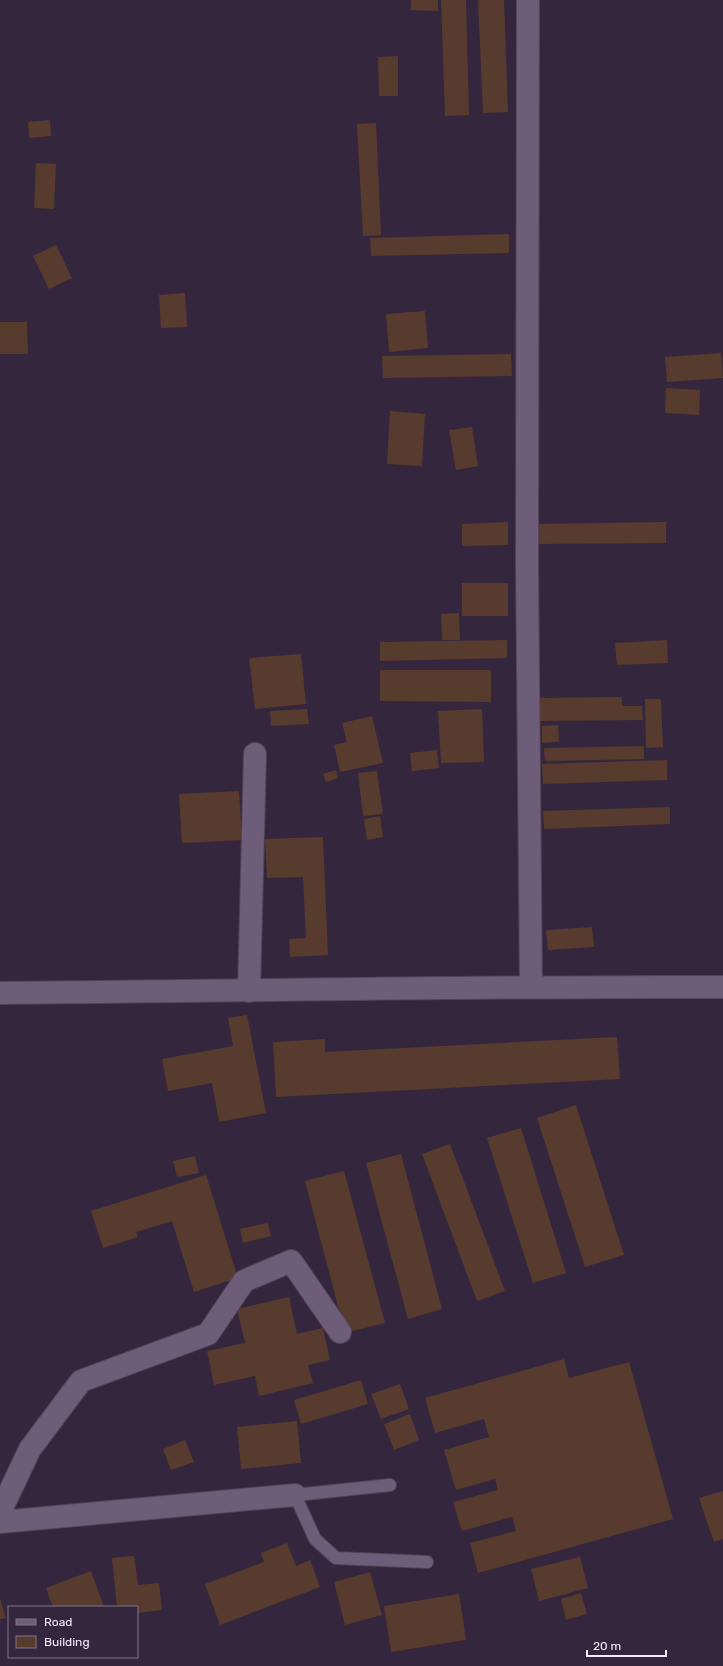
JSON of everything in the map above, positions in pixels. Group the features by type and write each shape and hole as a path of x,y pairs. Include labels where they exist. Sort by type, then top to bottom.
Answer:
{"street":[{"path":"528,0 526,565 531,986"},
{"path":"249,991 255,754"},
{"path":"0,993 249,991 531,986 723,987"},
{"path":"0,1512 30,1448 81,1381 208,1334 244,1281 291,1261 340,1332"},
{"path":"0,1522 295,1495"}],"lane":[{"path":"390,1485 295,1495 315,1539 336,1558 427,1562"}],"building":[{"path":"411,0 438,0 438,11 411,10"},
{"path":"441,0 466,0 469,115 445,116"},
{"path":"478,0 504,0 508,112 483,113"},
{"path":"398,56 398,96 379,96 378,57"},
{"path":"50,120 51,136 29,138 28,122"},
{"path":"376,123 381,235 363,236 357,124"},
{"path":"36,163 56,164 54,209 34,208"},
{"path":"509,234 509,253 371,256 370,238"},
{"path":"56,245 72,278 49,289 33,256"},
{"path":"185,293 187,327 161,328 159,295"},
{"path":"425,311 428,348 389,352 386,314"},
{"path":"0,322 27,322 28,354 0,354"},
{"path":"721,353 723,378 667,382 665,357"},
{"path":"511,354 512,376 383,378 382,356"},
{"path":"666,388 700,390 699,415 665,413"},
{"path":"390,411 425,414 422,466 387,464"},
{"path":"472,427 478,466 456,470 449,430"},
{"path":"508,522 508,545 462,546 462,524"},
{"path":"666,522 666,543 535,544 535,524"},
{"path":"462,583 508,583 508,616 462,616"},
{"path":"459,613 460,640 442,640 441,614"},
{"path":"507,640 507,658 380,661 380,642"},
{"path":"667,640 668,663 617,665 615,643"},
{"path":"301,654 306,704 255,709 249,658"},
{"path":"380,670 491,670 491,702 380,701"},
{"path":"622,697 622,706 642,706 643,720 539,721 539,698"},
{"path":"645,699 661,699 663,747 646,748"},
{"path":"307,709 309,724 271,726 270,711"},
{"path":"482,709 484,762 441,763 438,711"},
{"path":"372,716 383,763 340,772 334,745 347,742 342,723"},
{"path":"558,725 559,742 542,743 542,726"},
{"path":"644,746 644,759 545,761 544,748"},
{"path":"437,750 439,768 412,771 410,753"},
{"path":"667,760 667,780 543,784 542,764"},
{"path":"336,770 338,778 326,782 323,774"},
{"path":"377,771 383,814 363,816 358,773"},
{"path":"239,791 242,840 182,843 179,794"},
{"path":"670,807 670,824 544,829 543,811"},
{"path":"380,816 383,837 367,840 364,819"},
{"path":"323,837 328,955 290,957 289,939 306,938 303,877 267,878 265,839"},
{"path":"592,927 594,947 548,950 546,930"},
{"path":"247,1015 266,1113 219,1122 212,1083 168,1091 162,1059 233,1046 228,1018"},
{"path":"617,1037 620,1079 276,1097 273,1042 325,1039 325,1052"},
{"path":"576,1105 624,1255 585,1267 537,1118"},
{"path":"521,1128 566,1273 533,1283 487,1138"},
{"path":"450,1144 505,1291 477,1301 422,1154"},
{"path":"401,1154 442,1309 408,1319 366,1163"},
{"path":"195,1156 199,1173 177,1177 173,1161"},
{"path":"344,1171 385,1323 345,1333 305,1181"},
{"path":"206,1175 238,1278 194,1292 172,1221 136,1232 138,1237 103,1248 91,1211"},
{"path":"268,1223 271,1236 243,1243 240,1229"},
{"path":"289,1297 297,1334 323,1328 330,1360 308,1365 313,1383 259,1396 255,1376 214,1385 207,1351 245,1343 237,1309"},
{"path":"564,1359 569,1378 629,1362 673,1519 478,1573 470,1543 516,1531 512,1517 462,1531 453,1502 498,1490 495,1479 456,1490 444,1450 489,1437 484,1419 435,1433 425,1398"},
{"path":"361,1380 368,1404 301,1424 294,1400"},
{"path":"400,1384 409,1409 381,1419 371,1394"},
{"path":"410,1414 419,1440 394,1450 384,1424"},
{"path":"297,1421 301,1463 241,1469 237,1427"},
{"path":"185,1440 194,1462 171,1470 163,1449"},
{"path":"723,1491 723,1539 714,1542 699,1498"},
{"path":"287,1543 296,1566 310,1560 320,1587 220,1625 205,1584 264,1562 261,1553"},
{"path":"134,1556 138,1585 159,1583 162,1610 138,1613 138,1606 117,1606 112,1558"},
{"path":"580,1557 588,1588 539,1601 531,1569"},
{"path":"91,1571 104,1606 53,1606 46,1588"},
{"path":"370,1572 382,1615 345,1625 334,1582"},
{"path":"581,1593 587,1614 566,1620 561,1599"},
{"path":"459,1594 466,1640 391,1652 384,1606"},
{"path":"0,1598 6,1618 0,1619"}]}
